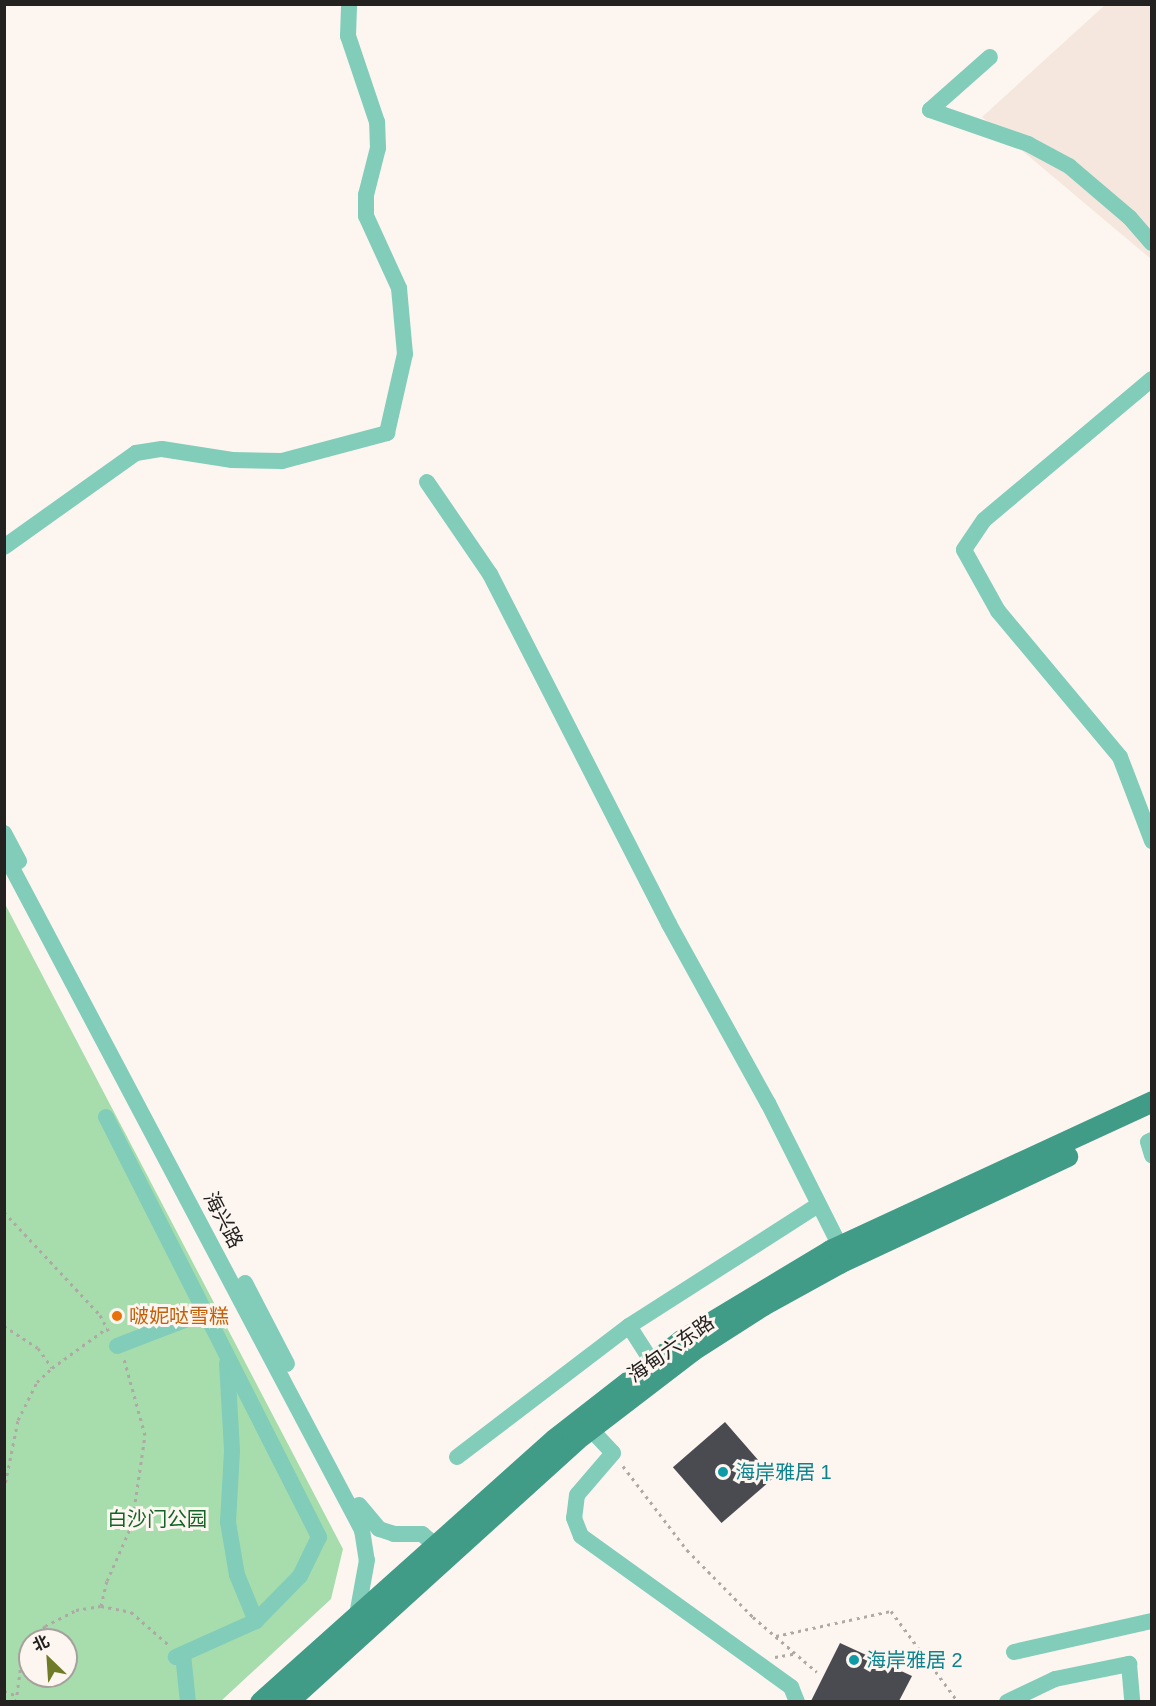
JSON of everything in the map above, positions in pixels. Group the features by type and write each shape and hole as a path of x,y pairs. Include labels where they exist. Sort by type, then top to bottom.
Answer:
{"main road":[{"name":"海甸六东路","path":"844,1253 1152,1101"},
{"name":"海甸六东路","path":"260,1701 435,1545 585,1423 774,1281 844,1253 1152,1116"},
{"name":"海甸六东路","path":"287,1701 585,1423"}],"street":[{"path":"4,547 136,453 162,449 232,460 282,461 387,433 405,354 399,288 366,216 366,195 378,148 377,122 348,36 349,4"},
{"path":"990,57 930,110 1028,144 1069,166 1130,218 1152,243"},
{"path":"1152,379 984,520 964,550 998,611 1120,757 1152,841"},
{"path":"426,482 490,574 844,1253"},
{"name":"海兴路","path":"4,833 364,1513 384,1531 422,1534 435,1545"},
{"name":"海兴路","path":"4,853 362,1530 367,1560 357,1615"},
{"path":"106,1117 203,1313 319,1537 300,1576 256,1622 180,1655 188,1701"},
{"path":"1152,1140 1152,1155"},
{"path":"458,1457 628,1326 818,1204"},
{"path":"117,1346 203,1313"},
{"path":"628,1326 656,1368"},
{"path":"226,1357 232,1451 228,1522 237,1575 256,1622"},
{"path":"585,1423 613,1453 577,1495 574,1518 581,1536 790,1687 797,1701"},
{"path":"1014,1652 1152,1621"},
{"path":"1007,1701 1055,1679 1129,1664 1132,1701"}],"path":[{"path":"4,1212 100,1315 126,1362 145,1435 132,1524 107,1581 101,1606"},
{"path":"4,1326 38,1348 52,1368"},
{"path":"4,1490 11,1468 18,1420 37,1382 52,1368 107,1328"},
{"path":"613,1453 687,1550 776,1636 817,1672"},
{"path":"4,1464 11,1468"},
{"path":"43,1628 76,1610 101,1606 130,1612 164,1638 180,1655"},
{"path":"776,1636 891,1611 958,1701"},
{"path":"16,1701 18,1678"},
{"path":"4,1691 15,1695"}],"shaded area":[{"path":"1105,5 1151,5 1151,259 982,117"}],"green space":[{"name":"白沙门公园","path":"4,902 343,1549 331,1599 221,1701 5,1701"}],"building":[{"name":"海岸雅居 1","path":"725,1422 774,1478 721,1523 673,1467"},
{"name":"海岸雅居 2","path":"840,1643 912,1676 899,1701 811,1701"}],"place":[{"name":"啵妮哒雪糕","path":"117,1316"},
{"name":"海岸雅居 1","path":"723,1472"},
{"name":"海岸雅居 2","path":"854,1660"}]}
